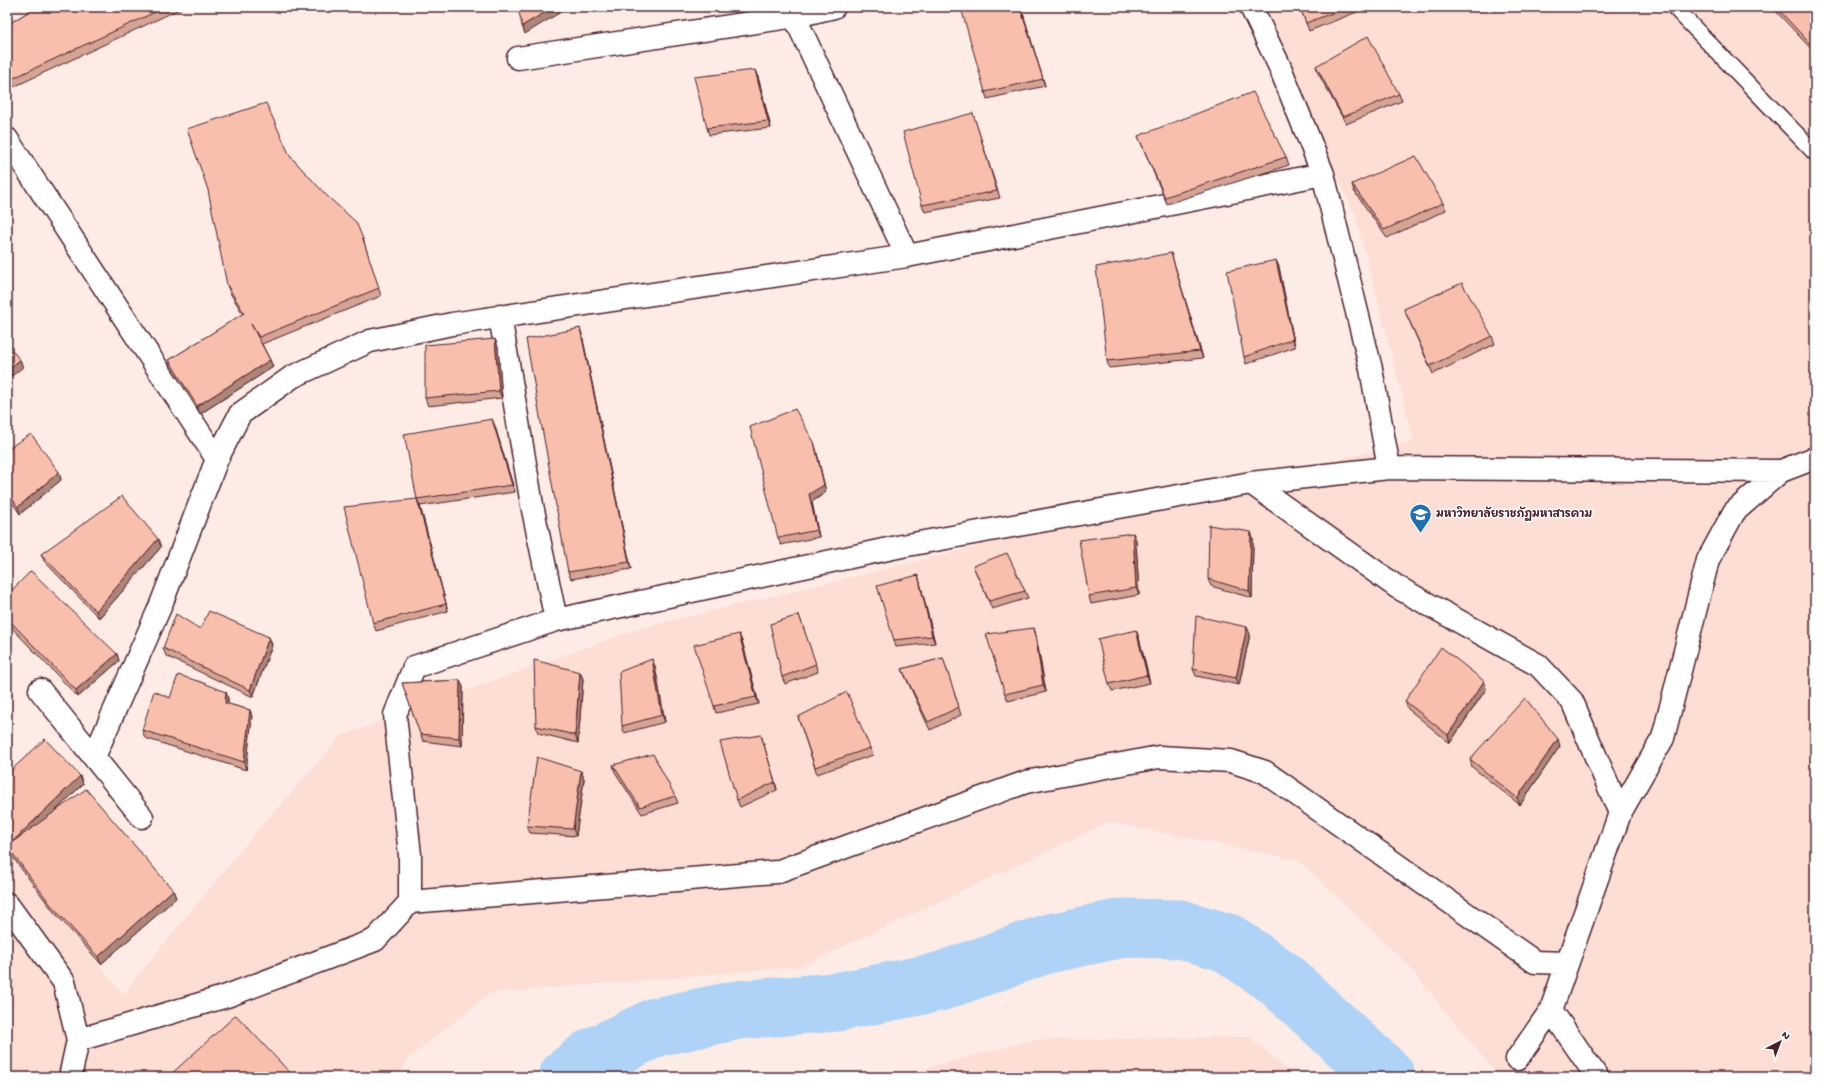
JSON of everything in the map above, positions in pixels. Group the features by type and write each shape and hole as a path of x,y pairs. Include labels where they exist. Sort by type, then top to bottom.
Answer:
{"street":[{"path":"518,58 793,12 834,7"},
{"path":"1251,7 1279,65 1324,174 1371,369 1389,468"},
{"path":"793,12 907,256"},
{"path":"7,139 217,459"},
{"path":"94,757 160,607 217,459 240,414 292,377 370,341 452,324 907,256 1324,174"},
{"path":"500,316 532,505 556,620"},
{"path":"1517,1059 1552,1010 1566,963 1620,813 1663,738 1708,560 1734,512 1781,472 1815,458"},
{"path":"78,1040 226,996 375,940 410,902 410,855 395,715 414,667 556,620 902,546 1251,483 1389,468 1781,472"},
{"path":"1251,483 1397,587 1538,665 1572,701 1620,813"},
{"path":"40,690 142,817"},
{"path":"410,902 776,872 1026,782 1159,757 1231,761 1265,772 1536,962 1566,963"},
{"path":"7,904 64,982 78,1040 70,1077"},
{"path":"1552,1010 1597,1077"}],"lane":[{"path":"1674,7 1815,153"}],"shaded area":[{"name":"มหาวิทยาลัยราชภัฏมหาสารคาม","path":"1256,7 1815,7 1815,1077 1499,1077 1405,962 1298,860 1109,822 800,967 490,993 409,1058 398,1077 7,1077 7,854 123,994 250,839 341,736 637,629 1414,441 1355,214"},
{"path":"1250,1037 1295,1077 892,1077 1034,1040"}],"building":[{"path":"36,7 166,7 7,81 7,25"},
{"path":"518,7 554,7 522,26"},
{"path":"1020,7 1043,79 985,92 961,8"},
{"path":"1300,7 1348,7 1306,23"},
{"path":"1776,7 1815,7 1815,49"},
{"path":"1368,36 1399,94 1343,117 1316,66"},
{"path":"755,70 768,121 707,128 694,77"},
{"path":"1253,92 1286,157 1165,197 1138,136"},
{"path":"266,103 290,156 327,196 356,222 379,288 259,337 251,324 270,360 197,406 169,360 244,313 227,285 208,190 187,129"},
{"path":"973,113 997,191 922,205 903,132"},
{"path":"1416,156 1443,203 1384,230 1352,184"},
{"path":"1171,253 1200,351 1107,361 1096,267"},
{"path":"1276,260 1293,339 1244,357 1227,271"},
{"path":"1462,283 1492,336 1430,366 1404,309"},
{"path":"580,328 629,562 568,572 526,339"},
{"path":"495,339 499,391 425,398 425,345"},
{"path":"7,344 20,360 7,370"},
{"path":"795,409 814,442 824,485 809,494 817,530 778,538 750,427"},
{"path":"492,419 512,485 417,499 404,434"},
{"path":"31,434 59,472 18,507 7,491 7,449"},
{"path":"122,496 158,539 96,611 41,554"},
{"path":"417,499 446,604 373,623 344,507"},
{"path":"1209,525 1251,532 1249,591 1208,579"},
{"path":"1133,533 1136,588 1089,596 1079,540"},
{"path":"1007,553 1025,591 989,601 973,566"},
{"path":"31,571 117,654 76,690 7,618 7,595"},
{"path":"918,575 932,636 894,640 877,586"},
{"path":"209,611 269,637 250,690 163,648 176,614 200,629"},
{"path":"799,615 816,664 782,677 770,624"},
{"path":"1196,616 1247,627 1236,678 1193,669"},
{"path":"1034,628 1043,685 1005,694 986,634"},
{"path":"1136,630 1147,675 1109,684 1098,639"},
{"path":"739,634 756,697 714,706 694,645"},
{"path":"1441,647 1484,681 1448,735 1405,701"},
{"path":"943,658 959,707 928,722 902,669"},
{"path":"652,659 662,715 622,726 619,672"},
{"path":"534,660 580,672 575,735 536,726"},
{"path":"178,675 226,692 225,703 250,710 244,762 142,730 154,691 170,698"},
{"path":"460,680 459,738 420,734 402,683"},
{"path":"847,692 870,748 815,767 798,717"},
{"path":"1525,698 1558,739 1517,798 1470,759"},
{"path":"761,735 775,782 737,800 720,742"},
{"path":"45,739 80,776 10,844 86,789 173,890 98,957 51,905 7,846 7,774"},
{"path":"653,754 675,796 640,807 613,765"},
{"path":"537,757 581,771 573,829 527,826"},
{"path":"236,1015 294,1077 168,1077"}],"waterway":[{"path":"568,1077 592,1058 656,1027 738,1010 836,1002 939,982 1046,944 1123,928 1180,929 1228,943 1279,978 1386,1077"}],"place":[{"name":"มหาวิทยาลัยราชภัฏมหาสารคาม","path":"1420,534"}]}
